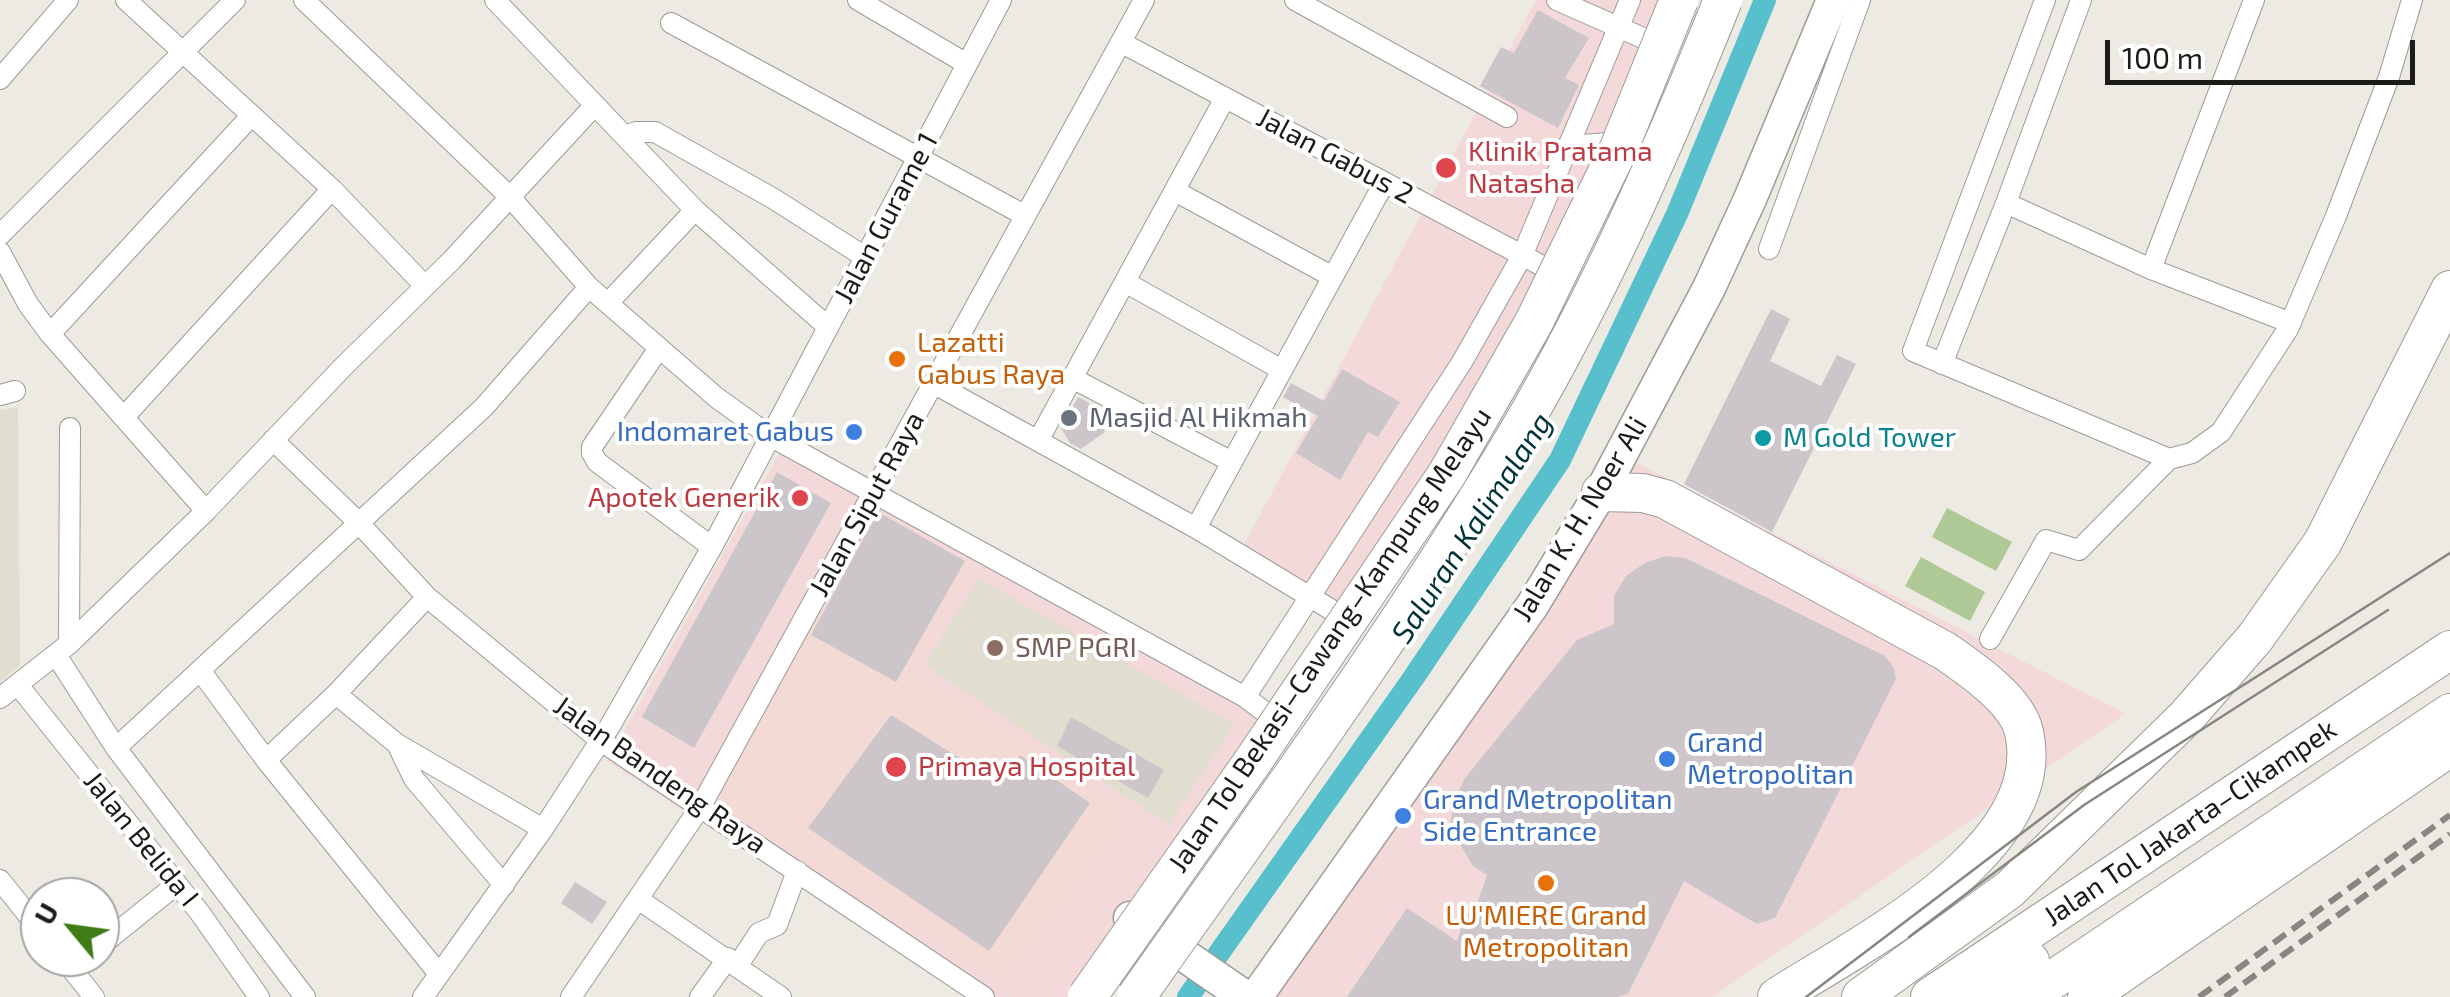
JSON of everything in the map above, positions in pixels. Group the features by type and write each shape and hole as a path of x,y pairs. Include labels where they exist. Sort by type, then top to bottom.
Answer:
{"highway":[{"name":"Jalan Tol Bekasi–Cawang–Kampung Melayu","path":"1088,997 1447,474 1534,322 1619,148 1679,0"},
{"name":"Jalan Tol Bekasi–Cawang–Kampung Melayu","path":"1136,997 1392,633 1501,462 1585,311 1667,140 1723,0"},
{"path":"1862,997 2010,888 2186,717 2255,638 2323,542 2450,290"},
{"path":"1601,492 1644,493 1665,500 1946,651 2002,698 2024,730 2025,774 2018,794 2001,832 1975,861 1924,903 1777,997"},
{"name":"Jalan Tol Jakarta–Cikampek","path":"1930,997 2450,650"},
{"path":"1978,997 2450,672"},
{"path":"2027,997 2450,713"},
{"path":"2087,997 2450,747"},
{"path":"2110,997 2173,938"}],"main road":[{"path":"1080,997 1257,706 1340,616 1482,394 1535,263 1609,143 1668,0"},
{"name":"Jalan K. H. Noer Ali","path":"1241,996 1532,606 1601,492 1717,270 1832,0"},
{"path":"1125,924 1241,996"}],"street":[{"path":"0,80 68,0"},
{"path":"126,0 332,190 425,286"},
{"path":"0,235 235,0"},
{"path":"304,0 510,196 589,288 716,398 770,436 1257,706 1311,598 1462,362 1535,263 1567,146 1630,0"},
{"path":"495,0 696,210 828,327"},
{"path":"858,0 967,64"},
{"name":"Jalan Gurame 1","path":"424,997 601,741 712,548 1001,0"},
{"name":"Jalan Siput Raya","path":"571,997 701,806 1144,0"},
{"path":"1295,0 1507,117"},
{"path":"1558,0 1652,42"},
{"path":"1770,249 1860,0"},
{"path":"2045,0 1912,351 2168,460"},
{"path":"1942,364 2081,0"},
{"path":"2151,270 2254,0"},
{"path":"1990,640 2046,540 2079,550 2168,460 2192,453 2221,432 2291,322 2390,76 2412,0"},
{"path":"671,23 1024,215"},
{"name":"Jalan Gabus 2","path":"1122,43 1535,263"},
{"path":"1038,441 1225,98"},
{"path":"0,698 59,652 206,511 594,106"},
{"path":"50,334 252,115"},
{"path":"625,136 655,132 865,257"},
{"path":"1567,146 1609,143"},
{"path":"1196,528 1384,182"},
{"path":"124,416 332,190"},
{"path":"1175,191 1332,277"},
{"path":"2006,203 2151,270 2291,322"},
{"path":"608,303 696,210"},
{"path":"0,252 28,304 50,334 206,511"},
{"path":"1125,282 1282,370"},
{"path":"116,748 484,407 589,288"},
{"path":"659,348 592,447 592,454 597,462 712,548"},
{"path":"1072,378 1232,462"},
{"path":"934,383 1196,528 1340,616"},
{"path":"70,428 59,652 116,748 305,997"},
{"name":"Jalan Bandeng Raya","path":"273,440 427,596 601,741 984,997"},
{"path":"266,760 336,694 427,596"},
{"path":"200,670 266,760 439,974"},
{"name":"Jalan Belida I","path":"21,683 259,997"},
{"path":"336,694 397,744 543,829"},
{"path":"397,744 414,779 504,885"},
{"path":"700,997 759,933 777,925 798,871"},
{"path":"0,880 20,905"},
{"path":"120,930 177,884"},
{"path":"638,898 781,997"}],"shaded area":[{"path":"1536,0 1668,0 1548,269 1340,615 1240,552"},
{"path":"18,407 20,665 0,682 0,410"},
{"path":"785,443 1270,716 1080,997 962,997 965,993 607,761"},
{"path":"1631,460 2126,714 1712,997 1269,997"},
{"name":"Primaya Hospital","path":"879,511 974,567 913,672 1020,735 1134,816 1002,984 709,799"},
{"path":"979,579 1234,724 1169,825 924,665"}],"green space":[{"path":"1947,508 2012,542 1996,571 1932,537"},
{"path":"1921,557 1985,592 1970,621 1905,586"}],"building":[{"path":"1538,10 1589,38 1565,78 1579,85 1558,128 1480,86 1501,47 1514,53"},
{"name":"M Gold Tower","path":"1771,309 1790,319 1770,361 1821,386 1837,355 1856,364 1772,532 1684,484"},
{"path":"1342,369 1400,402 1378,437 1368,432 1340,480 1296,453 1318,416 1283,397 1291,383 1324,401"},
{"path":"1078,397 1088,402 1105,432 1081,449 1070,443 1061,428"},
{"path":"777,472 831,503 694,748 642,717"},
{"path":"878,512 965,561 896,682 811,635"},
{"name":"Grand Metropolitan","path":"1665,556 1685,558 1731,580 1885,656 1894,668 1896,679 1775,918 1757,924 1684,881 1628,994 1347,997 1407,908 1457,941 1465,914 1477,904 1487,875 1473,866 1450,828 1453,803 1465,778 1577,640 1614,624 1614,596 1626,576"},
{"path":"891,715 1001,784 1020,755 1090,803 989,951 808,828"},
{"path":"1071,717 1164,770 1148,798 1057,746"},
{"path":"575,882 607,902 592,924 561,903"}],"waterway":[{"name":"Saluran Kalimalang","path":"1188,997 1414,677 1560,460 1677,214 1765,0"}],"tram line":[{"path":"1806,997 2076,792 2450,553"},
{"path":"1909,937 2084,805 2388,610"}],"railway":[{"path":"2199,997 2450,815"},
{"path":"2225,997 2450,834"}],"place":[{"name":"Klinik Pratama Natasha","path":"1446,168"},
{"name":"Lazatti Gabus Raya","path":"897,359"},
{"name":"Masjid Al Hikmah","path":"1069,418"},
{"name":"Indomaret Gabus","path":"854,432"},
{"name":"M Gold Tower","path":"1763,438"},
{"name":"Apotek Generik","path":"800,498"},
{"name":"SMP PGRI","path":"995,648"},
{"name":"Grand Metropolitan","path":"1667,759"},
{"name":"Primaya Hospital","path":"896,767"},
{"name":"Grand Metropolitan Side Entrance","path":"1403,816"},
{"name":"LU'MIERE Grand Metropolitan","path":"1546,883"}]}
